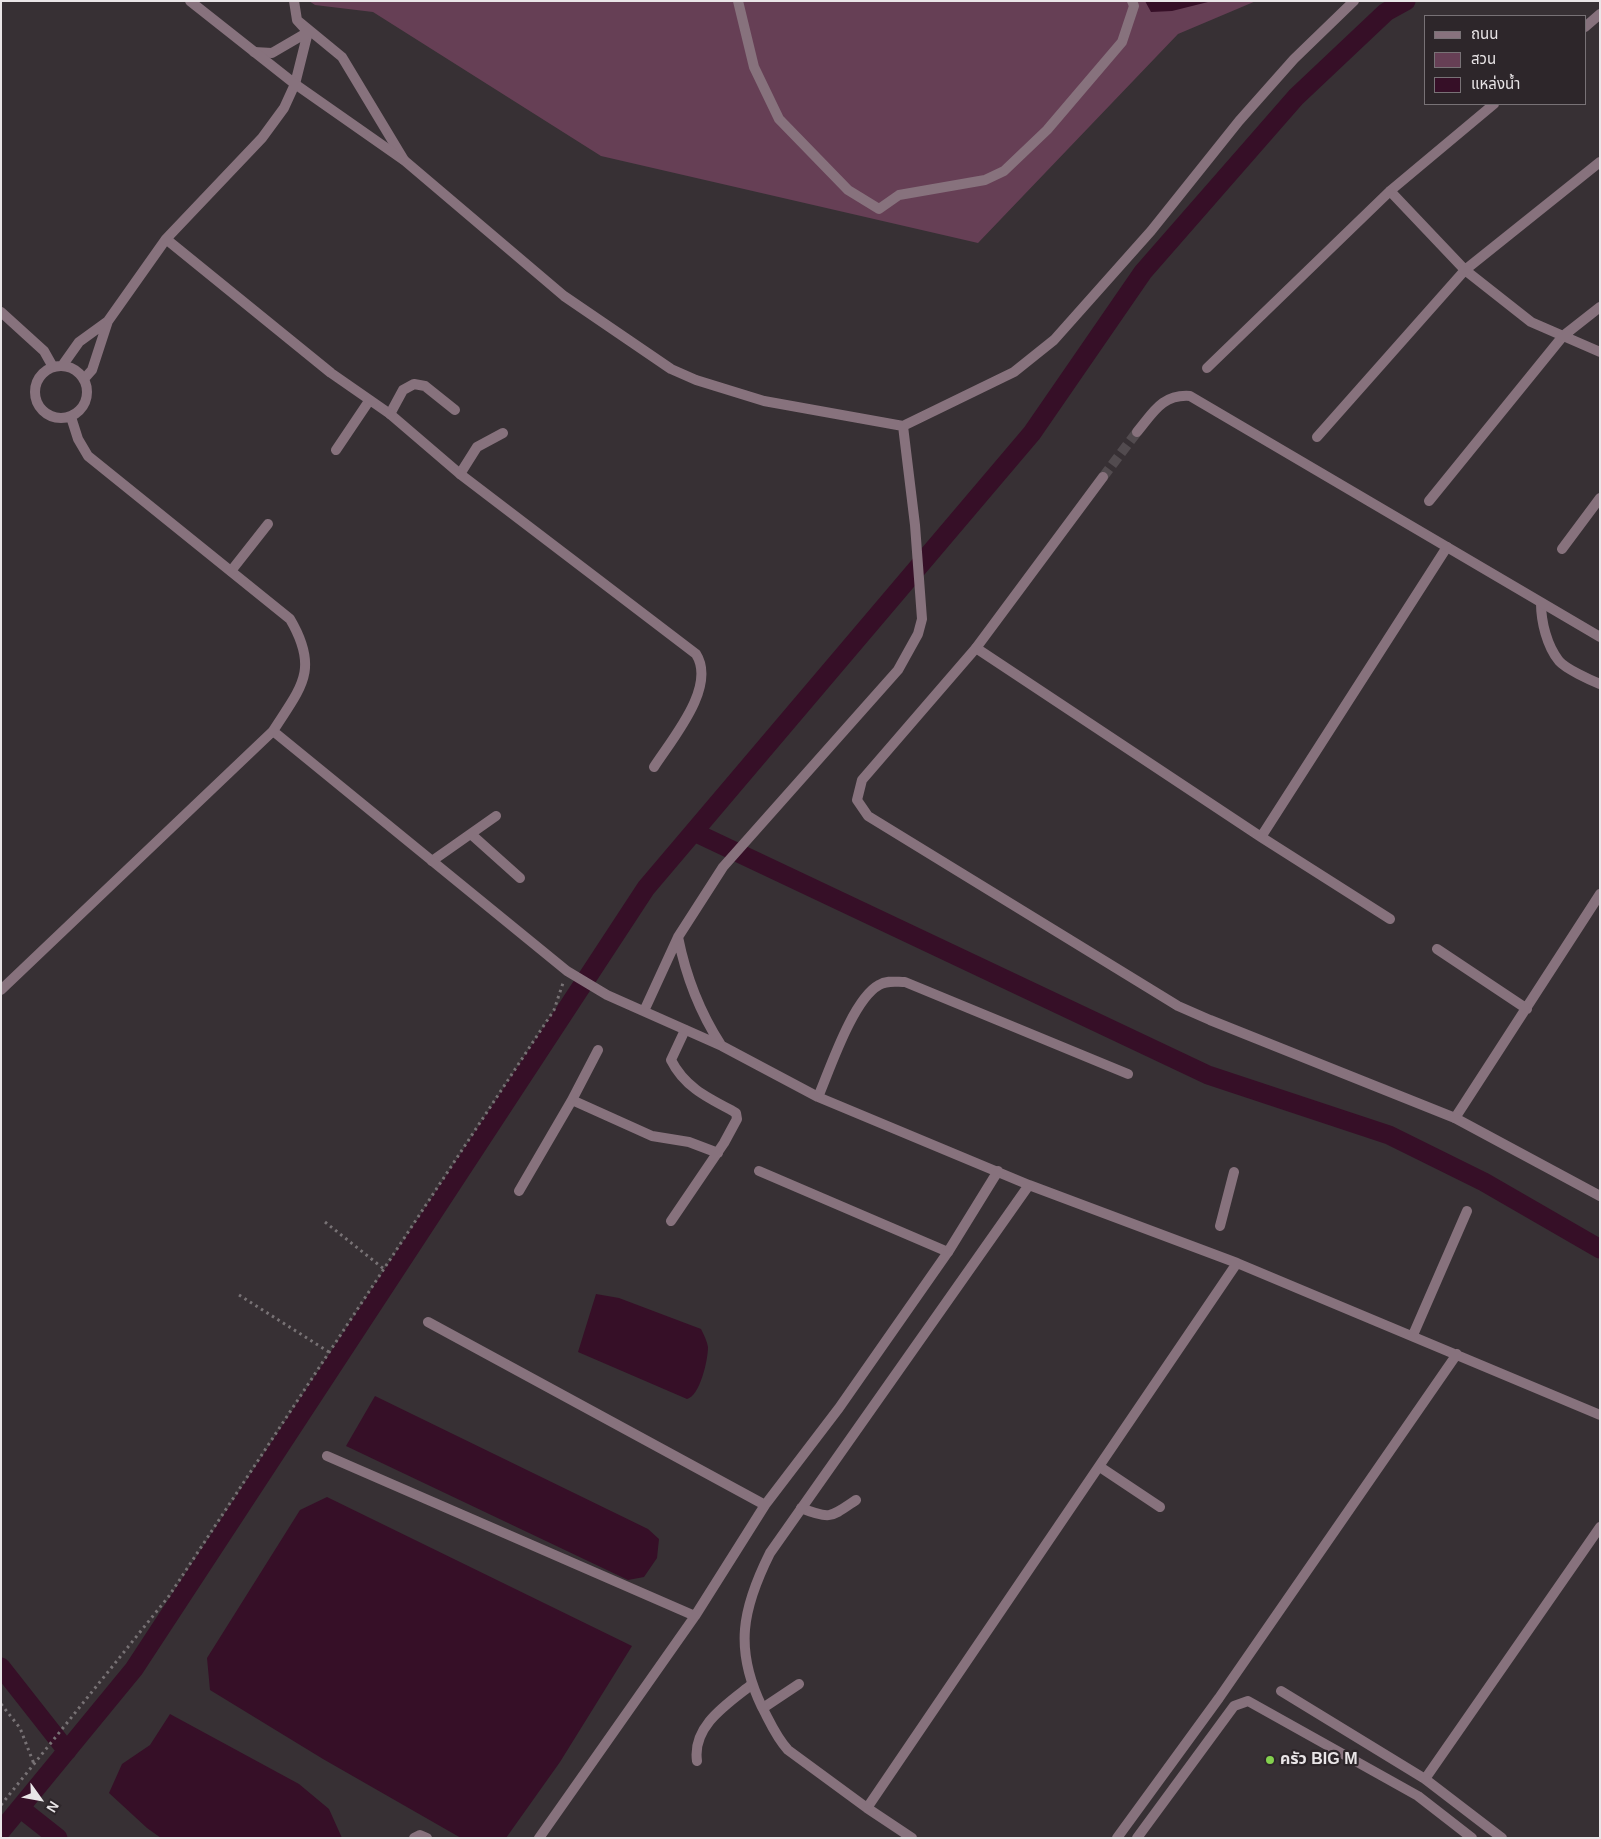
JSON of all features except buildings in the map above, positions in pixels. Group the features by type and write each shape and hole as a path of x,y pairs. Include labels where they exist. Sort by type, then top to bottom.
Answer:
{"street":[{"path":"190,1 296,84 405,161 564,296 671,369 696,380 764,401 903,426 1014,372 1054,340 1151,231 1238,121 1294,59 1354,1"},
{"path":"294,1 297,20 308,32"},
{"path":"738,1 754,68 779,119 848,190 879,209 898,195 985,180 1004,171 1046,130 1122,42 1134,6 1132,1"},
{"path":"1586,26 1600,14"},
{"path":"297,20 342,57 405,161"},
{"path":"254,52 272,53 308,32"},
{"path":"84,379 92,370 108,321 166,240 262,138 284,108 296,84 308,32"},
{"path":"1207,368 1390,191 1493,105"},
{"path":"1317,437 1465,270 1600,162"},
{"path":"1390,191 1465,270 1531,322 1600,352"},
{"path":"166,240 369,401 390,414 460,474 696,654 700,661 700,689 694,705 654,767"},
{"path":"1429,501 1563,336 1600,307"},
{"path":"1,312 44,351 57,366 78,372 84,379 87,388 84,405 71,417 53,418 45,414 35,401 35,384 39,376 57,366 78,342 108,321"},
{"path":"390,414 404,390 414,384 425,386 455,410"},
{"path":"1137,432 1165,400 1178,396 1190,396 1600,637"},
{"path":"336,450 369,401"},
{"path":"1,990 273,731 300,687 307,669 301,638 290,619 88,456 78,439 71,417"},
{"path":"644,1011 678,937 723,867 898,670 918,634 922,619 915,525 903,426"},
{"path":"460,474 477,447 503,433"},
{"path":"1103,477 976,648 862,780 857,800 868,816 1178,1006 1455,1118 1600,1196"},
{"path":"1562,549 1600,498"},
{"path":"231,571 268,524"},
{"path":"1261,837 1447,547"},
{"path":"1541,603 1541,618 1548,640 1560,662 1600,684"},
{"path":"976,648 1261,837 1390,919"},
{"path":"273,731 567,971 607,995 722,1046 818,1097 1029,1185 1210,1250 1600,1415"},
{"path":"432,861 472,835 496,816"},
{"path":"472,835 520,878"},
{"path":"1455,1118 1527,1010 1600,894"},
{"path":"678,937 692,993 705,1021 722,1046"},
{"path":"1436,949 1527,1010"},
{"path":"818,1097 848,1026 869,992 886,982 906,982 1128,1074"},
{"path":"672,1221 718,1153 737,1118 731,1110 693,1089 674,1066 671,1060 685,1030"},
{"path":"519,1191 572,1100 598,1050"},
{"path":"572,1100 652,1136 689,1142 718,1153"},
{"path":"759,1171 948,1252"},
{"path":"539,1838 695,1616 765,1505 839,1408 948,1252 998,1172"},
{"path":"1220,1226 1234,1172"},
{"path":"912,1838 867,1808 788,1750 778,1739 751,1684 745,1662 744,1640 747,1614 754,1584 770,1553 1029,1185"},
{"path":"1412,1335 1467,1211"},
{"path":"867,1808 1237,1263"},
{"path":"428,1322 765,1505"},
{"path":"1117,1838 1225,1690 1457,1354"},
{"path":"327,1456 695,1616"},
{"path":"1100,1467 1160,1507"},
{"path":"802,1508 819,1515 832,1516 856,1500"},
{"path":"1425,1779 1600,1526"},
{"path":"697,1761 698,1737 722,1708 751,1684"},
{"path":"763,1708 799,1684"},
{"path":"1281,1692 1425,1779 1502,1838"},
{"path":"1137,1838 1234,1706 1248,1701 1418,1796 1472,1838"},
{"path":"414,1838 420,1835 428,1838"}],"path":[{"path":"1,1805 169,1596 554,1010 567,971"},
{"path":"325,1222 384,1269"},
{"path":"240,1295 328,1352"},
{"path":"1,1704 20,1728 34,1764"}],"green space":[{"path":"309,1 1256,1 1178,34 978,243 601,156 373,12 315,5"}],"water":[{"path":"1145,1 1212,1 1172,11 1151,12"},
{"path":"596,1294 619,1298 701,1329 708,1345 708,1353 702,1377 692,1396 687,1399 578,1352"},
{"path":"375,1396 648,1529 659,1539 657,1558 644,1577 628,1580 346,1446"},
{"path":"327,1497 632,1646 560,1762 506,1838 461,1838 323,1759 210,1690 207,1658 300,1510"},
{"path":"170,1714 299,1784 329,1809 342,1838 161,1838 147,1828 109,1793 122,1764 150,1745"}],"waterway":[{"path":"1,1831 134,1669 646,888 1032,433 1143,272 1296,97 1386,12 1406,1"},
{"path":"694,832 1208,1075 1389,1135 1484,1182 1600,1249"},
{"path":"1,1667 67,1751"},
{"path":"20,1808 58,1838"}],"tunnel":[{"path":"1103,477 1137,432"}],"place":[{"name":"ครัว BIG M","path":"1270,1760"}]}
